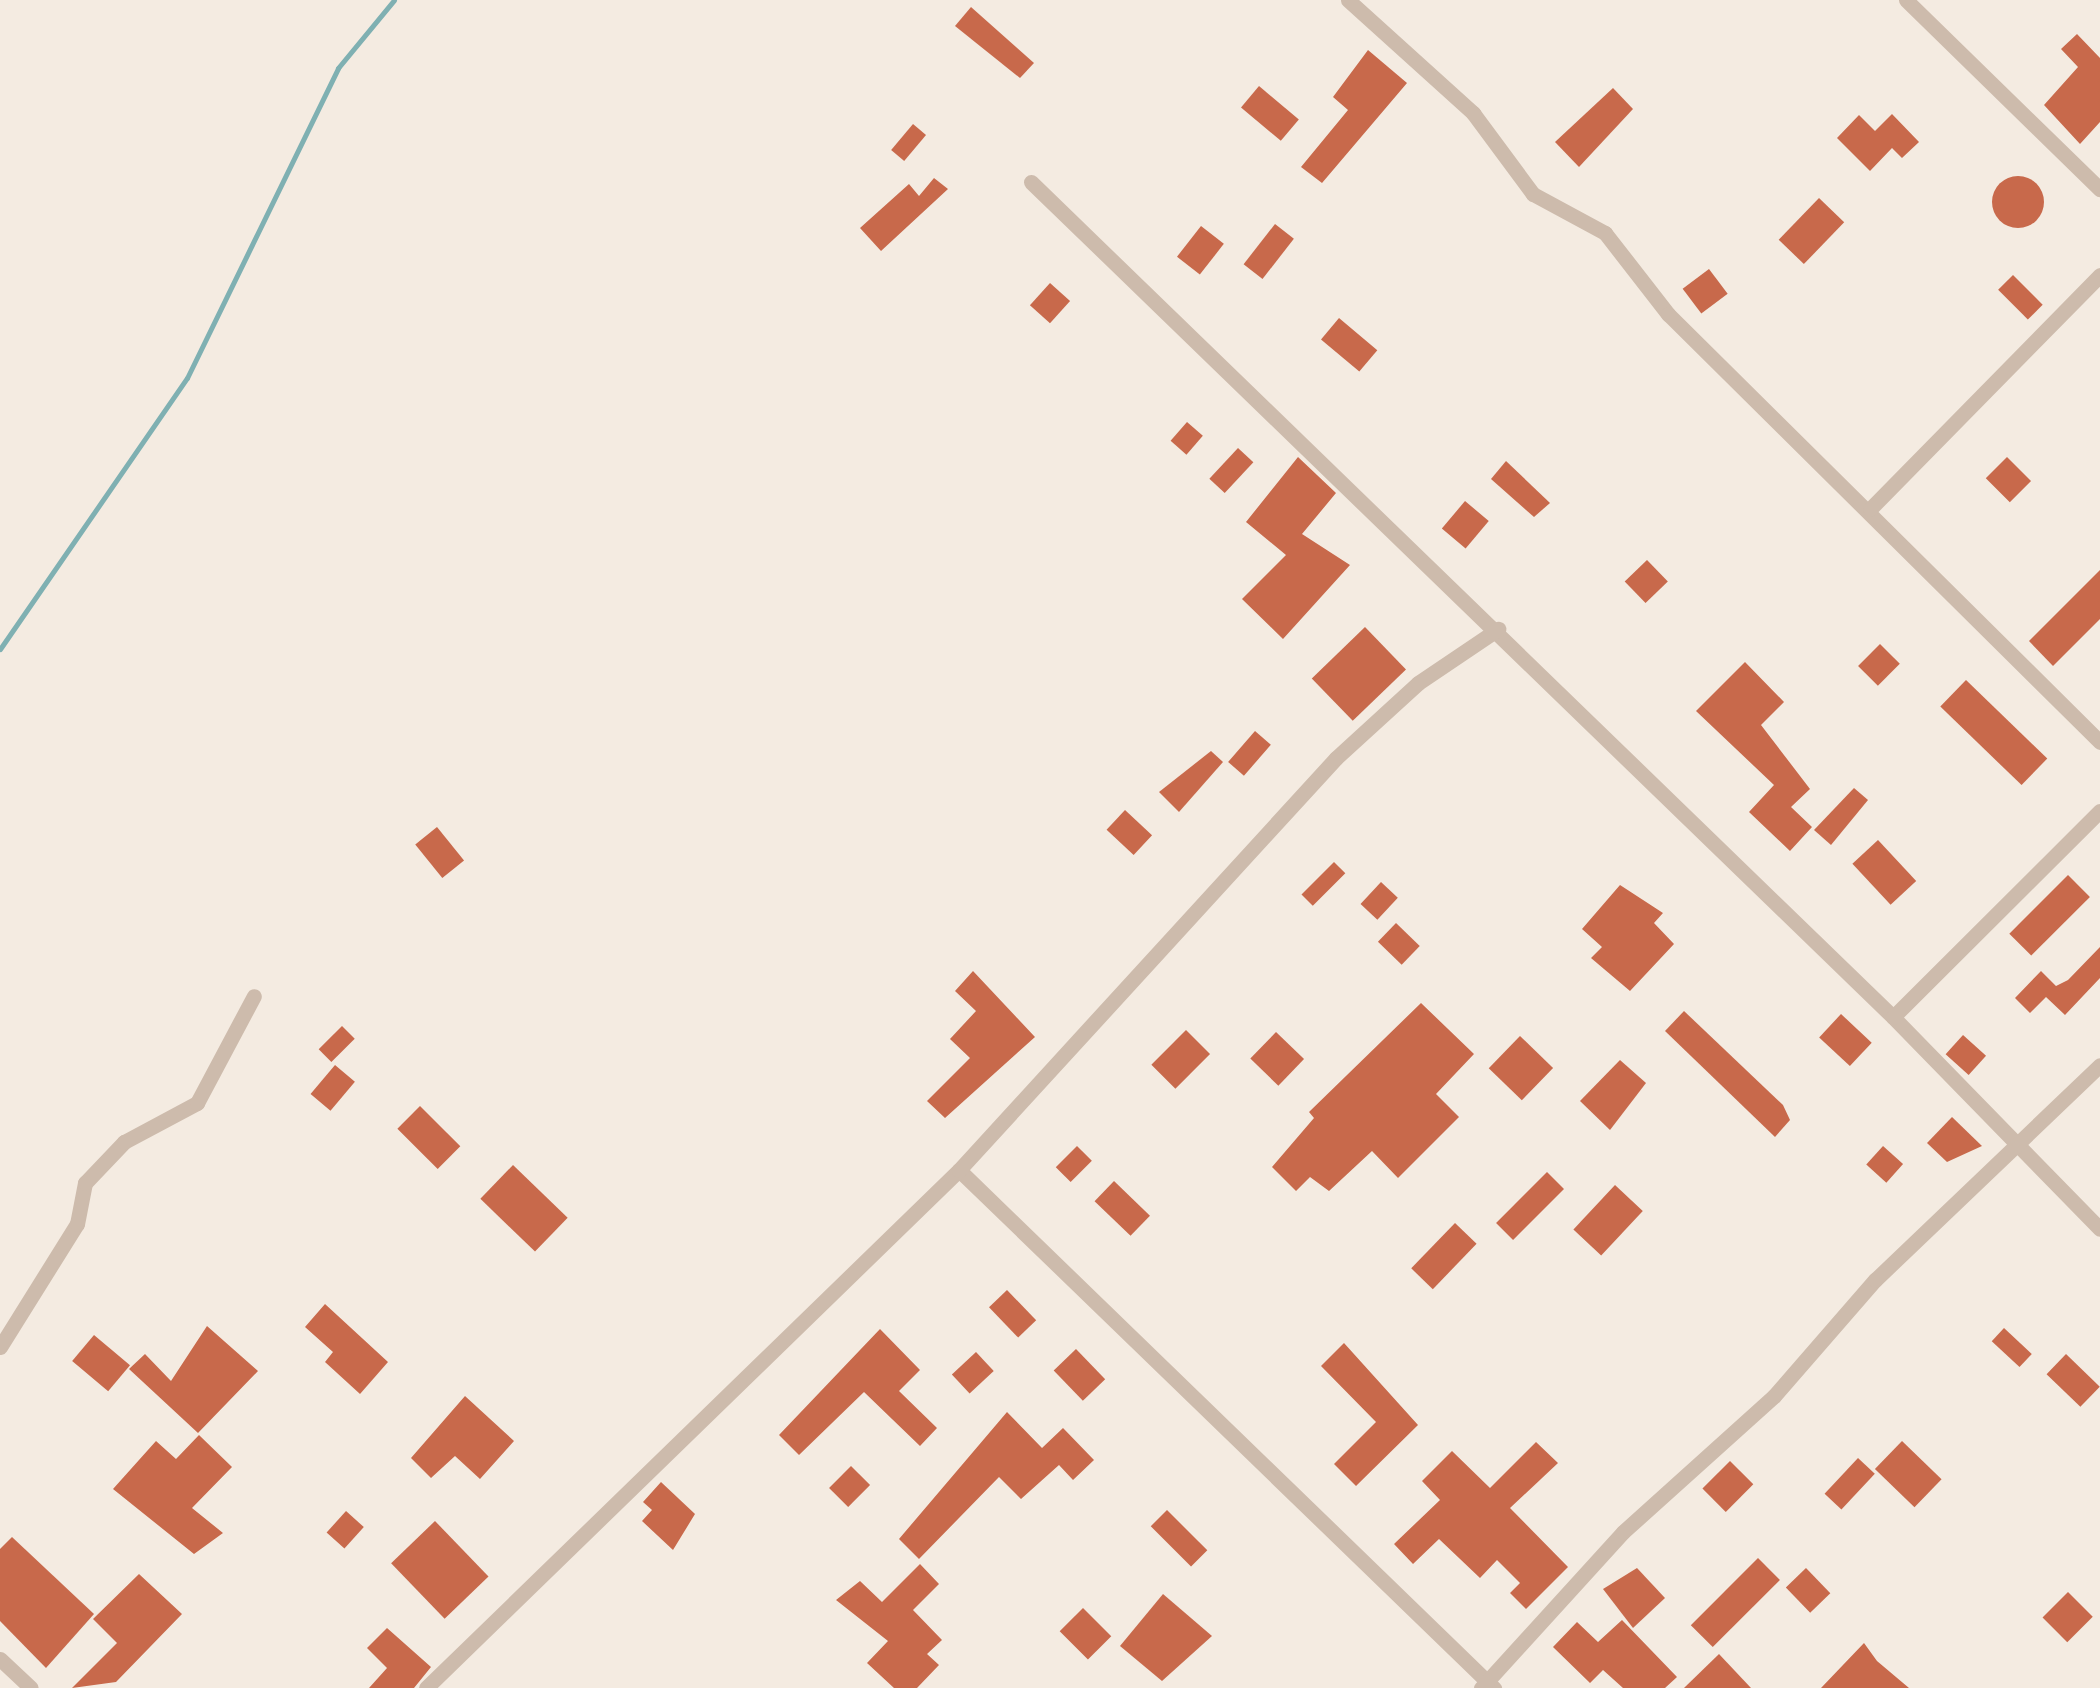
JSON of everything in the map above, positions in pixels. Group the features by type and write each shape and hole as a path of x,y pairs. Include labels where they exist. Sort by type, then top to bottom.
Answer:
{"street":[{"path":"1348,0 1473,113 1533,194 1605,233 1668,314 1870,509 2100,742"},
{"path":"1906,0 2100,190"},
{"path":"1031,182 1498,629 1893,1016 2100,1230"},
{"path":"1870,509 2100,274"},
{"path":"426,1688 959,1170 1336,758 1418,683 1498,629"},
{"path":"1893,1016 2100,811"},
{"path":"0,1346 77,1224 85,1183 124,1142 197,1103 254,996"},
{"path":"959,1170 1488,1686 1623,1532 1774,1396 2015,1144 2100,1065"},
{"path":"0,1659 31,1688"}],"building":[{"path":"971,7 1034,63 1020,78 955,26"},
{"path":"2077,34 2100,58 2100,122 2080,144 2044,105 2078,67 2061,49"},
{"path":"1368,50 1407,83 1322,183 1301,167 1348,110 1333,97"},
{"path":"1259,86 1299,119 1281,141 1241,107"},
{"path":"1613,88 1633,109 1579,167 1555,142"},
{"path":"1892,114 1919,142 1902,158 1892,148 1870,171 1837,138 1859,115 1875,131"},
{"path":"913,124 926,135 904,161 891,150"},
{"path":"2018,176 2036,184 2044,202 2036,220 2018,228 2000,220 1992,202 2000,184"},
{"path":"934,178 948,189 881,251 860,228 909,184 919,196"},
{"path":"1819,198 1844,222 1804,264 1779,240"},
{"path":"1275,224 1294,239 1263,279 1244,264"},
{"path":"1201,226 1224,244 1200,275 1177,257"},
{"path":"1709,269 1728,294 1701,314 1683,289"},
{"path":"2013,275 2043,305 2028,320 1998,290"},
{"path":"1050,283 1070,301 1050,323 1030,305"},
{"path":"1339,318 1377,350 1359,372 1321,339"},
{"path":"1187,422 1203,436 1186,455 1171,441"},
{"path":"1238,448 1253,462 1225,493 1209,479"},
{"path":"1298,457 1336,493 1302,534 1350,565 1283,639 1242,599 1286,555 1246,522"},
{"path":"2007,457 2031,481 2010,502 1986,478"},
{"path":"1506,461 1550,503 1534,517 1491,479"},
{"path":"1465,501 1489,521 1466,549 1442,529"},
{"path":"1647,560 1668,582 1646,603 1625,582"},
{"path":"2100,570 2100,619 2053,666 2029,641"},
{"path":"1365,627 1406,669 1353,721 1312,678"},
{"path":"1880,644 1900,664 1878,686 1858,666"},
{"path":"1745,662 1784,702 1761,725 1810,789 1791,807 1812,827 1790,851 1749,812 1774,785 1696,711"},
{"path":"1966,680 2047,758 2022,785 1940,707"},
{"path":"1255,731 1271,745 1244,776 1228,762"},
{"path":"1211,751 1223,762 1179,812 1159,792"},
{"path":"1854,788 1868,800 1831,845 1814,830"},
{"path":"1125,810 1152,835 1134,855 1107,830"},
{"path":"437,827 464,860 442,878 415,845"},
{"path":"1878,840 1916,881 1891,905 1852,864"},
{"path":"1334,862 1345,873 1313,906 1301,895"},
{"path":"2068,875 2090,897 2031,956 2009,934"},
{"path":"1381,882 1398,898 1377,920 1361,904"},
{"path":"1620,885 1663,913 1654,923 1674,944 1630,991 1591,958 1602,947 1582,929"},
{"path":"1396,923 1420,946 1402,965 1378,942"},
{"path":"2100,947 2100,978 2065,1015 2046,997 2030,1013 2015,998 2041,971 2056,986 2068,980"},
{"path":"973,971 1035,1037 945,1118 927,1101 970,1058 950,1039 976,1011 955,991"},
{"path":"1421,1003 1474,1054 1436,1094 1459,1117 1398,1178 1372,1151 1329,1191 1310,1177 1296,1191 1272,1167 1314,1118 1309,1112"},
{"path":"1684,1011 1783,1105 1790,1120 1775,1137 1665,1031"},
{"path":"1841,1014 1872,1043 1850,1066 1819,1037"},
{"path":"342,1026 355,1039 331,1062 319,1049"},
{"path":"1186,1030 1210,1054 1175,1089 1151,1065"},
{"path":"1276,1032 1304,1059 1278,1086 1250,1059"},
{"path":"1963,1035 1986,1056 1969,1075 1946,1054"},
{"path":"1520,1036 1553,1068 1522,1100 1489,1068"},
{"path":"1620,1060 1646,1083 1610,1130 1580,1101"},
{"path":"335,1065 355,1082 330,1111 311,1094"},
{"path":"420,1106 460,1146 438,1169 397,1129"},
{"path":"1952,1117 1982,1146 1947,1162 1927,1143"},
{"path":"1077,1146 1092,1161 1071,1182 1056,1167"},
{"path":"1883,1146 1903,1164 1886,1183 1866,1165"},
{"path":"513,1165 568,1218 535,1252 480,1199"},
{"path":"1547,1172 1564,1189 1513,1240 1496,1223"},
{"path":"1114,1181 1150,1216 1131,1236 1095,1201"},
{"path":"1615,1185 1643,1211 1601,1256 1573,1230"},
{"path":"1455,1223 1477,1244 1433,1289 1411,1268"},
{"path":"1007,1290 1036,1320 1018,1338 989,1307"},
{"path":"325,1304 388,1362 360,1394 325,1362 333,1352 305,1327"},
{"path":"207,1326 258,1371 198,1433 129,1369 145,1354 171,1381"},
{"path":"2004,1328 2032,1354 2020,1367 1992,1341"},
{"path":"880,1329 920,1370 899,1391 937,1428 920,1446 864,1392 799,1455 779,1435"},
{"path":"94,1335 130,1365 108,1391 72,1361"},
{"path":"1344,1343 1418,1425 1356,1486 1334,1464 1376,1422 1321,1366"},
{"path":"1076,1349 1105,1379 1083,1401 1054,1371"},
{"path":"976,1352 994,1371 970,1394 952,1375"},
{"path":"2066,1354 2100,1387 2080,1407 2047,1374"},
{"path":"465,1396 514,1441 480,1479 455,1456 431,1478 411,1458"},
{"path":"1007,1412 1042,1448 1063,1428 1094,1460 1073,1480 1059,1465 1021,1499 999,1477 919,1559 899,1539"},
{"path":"199,1435 232,1467 192,1508 223,1533 194,1554 113,1489 156,1441 176,1459"},
{"path":"1902,1441 1942,1479 1914,1507 1875,1469"},
{"path":"1536,1442 1558,1463 1510,1508 1568,1567 1526,1609 1510,1593 1520,1583 1497,1560 1480,1578 1439,1539 1413,1564 1394,1544 1440,1500 1422,1481 1452,1451 1490,1488"},
{"path":"1858,1458 1875,1474 1841,1510 1825,1494"},
{"path":"1730,1461 1753,1484 1726,1512 1702,1489"},
{"path":"851,1466 870,1485 848,1507 829,1488"},
{"path":"661,1482 695,1514 673,1550 642,1521 652,1510 643,1502"},
{"path":"1167,1510 1207,1550 1191,1567 1151,1526"},
{"path":"346,1511 364,1527 344,1549 327,1533"},
{"path":"435,1521 488,1576 445,1619 391,1563"},
{"path":"12,1537 94,1614 46,1668 0,1621 0,1549"},
{"path":"1758,1558 1780,1580 1713,1647 1691,1625"},
{"path":"920,1564 939,1584 913,1610 942,1640 927,1654 939,1665 917,1688 894,1688 867,1663 888,1641 836,1600 860,1581 882,1602"},
{"path":"1637,1568 1665,1598 1633,1628 1603,1589"},
{"path":"1806,1568 1830,1593 1810,1613 1786,1587"},
{"path":"139,1574 182,1614 116,1682 72,1688 117,1643 93,1619"},
{"path":"2068,1592 2093,1617 2067,1642 2043,1617"},
{"path":"1163,1594 1212,1636 1162,1681 1120,1646"},
{"path":"1083,1608 1111,1636 1088,1660 1060,1631"},
{"path":"1622,1620 1677,1677 1665,1688 1623,1688 1603,1670 1590,1683 1553,1647 1577,1622 1598,1642"},
{"path":"387,1628 431,1667 414,1688 369,1688 387,1668 367,1648"},
{"path":"1864,1643 1877,1661 1909,1688 1821,1688"},
{"path":"1719,1654 1751,1688 1684,1688"}],"waterway":[{"path":"0,649 187,378 338,68 394,0"}]}
